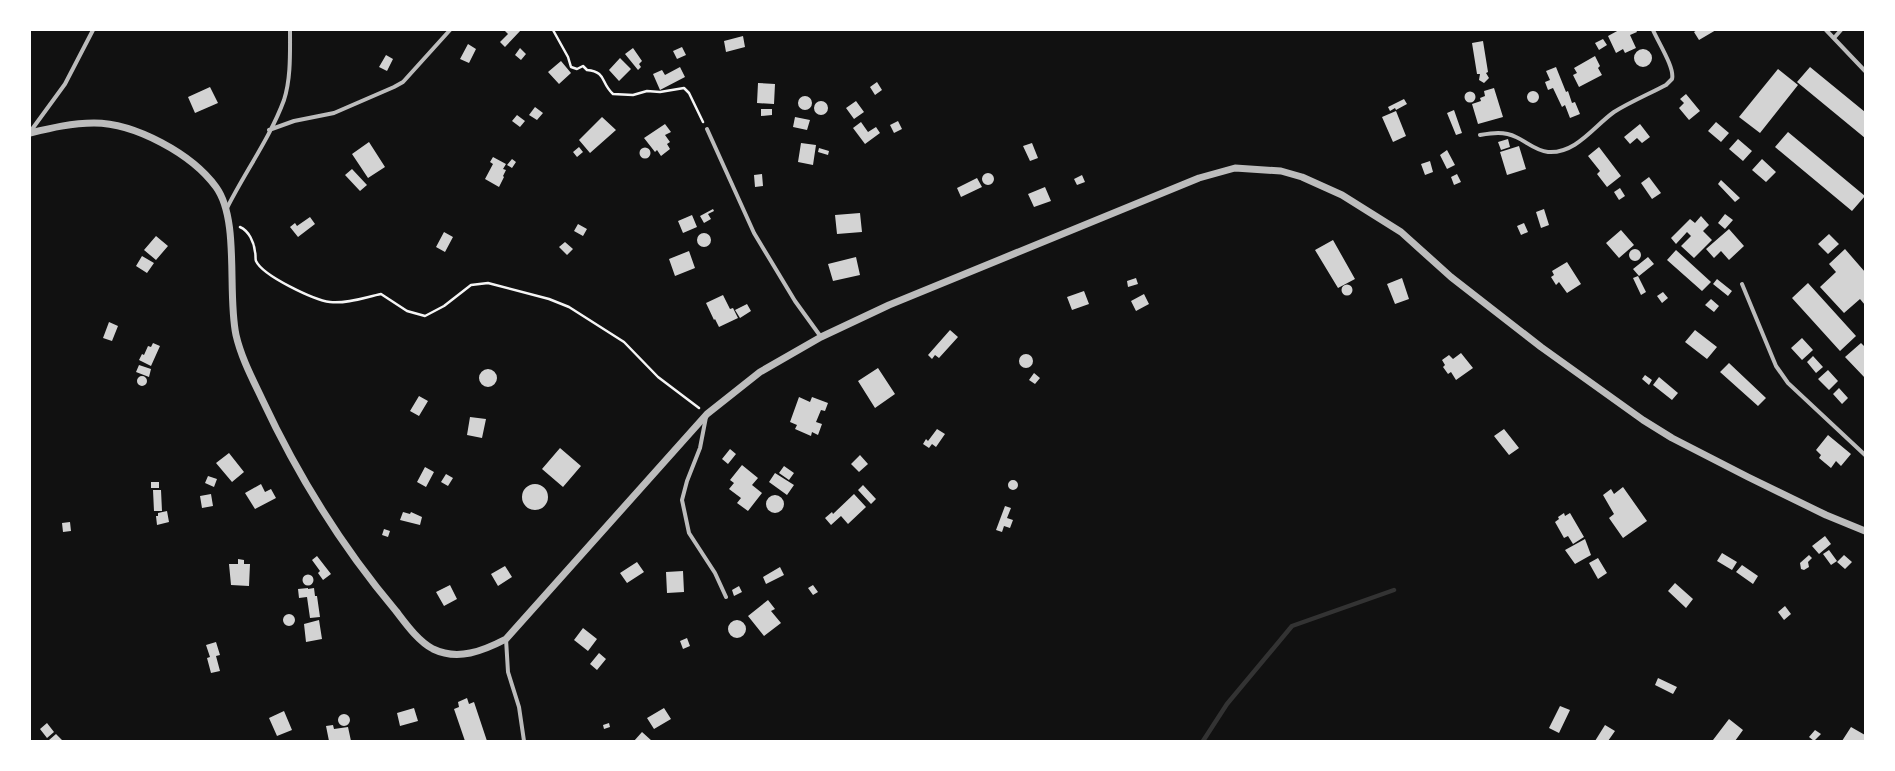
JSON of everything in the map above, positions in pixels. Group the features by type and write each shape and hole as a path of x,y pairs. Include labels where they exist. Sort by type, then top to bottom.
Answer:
{"street":[{"path":"30,133 65,84 93,30"},
{"path":"227,208 284,99 288,82 290,30"},
{"path":"269,130 294,122 334,113 394,87 403,82 450,30"},
{"path":"1480,135 1497,132 1510,134 1534,148 1550,153 1562,150 1578,143 1614,112 1666,85 1672,78 1672,69 1658,44 1653,30"},
{"path":"1826,30 1865,71"},
{"path":"1834,38 1842,30"},
{"path":"30,133 64,125 95,123 121,128 145,136 175,150 199,167 217,188 227,208 230,228 233,313 236,335 247,368 279,436 326,515 378,590 409,628 432,648 458,656 487,649 506,639 707,414 760,372 821,337 889,305 1199,178 1235,168 1281,171 1302,177 1342,195 1401,232 1451,277 1516,328 1584,379 1648,424 1748,477 1826,515 1865,531"},
{"path":"707,129 754,233 795,301 821,337"},
{"path":"1742,284 1774,360 1788,382 1865,455"},
{"path":"707,414 700,448 686,481 682,500 689,533 715,573 726,597"},
{"path":"506,639 508,672 519,707 524,741"}],"path":[{"path":"553,30 568,57 571,67 577,69 584,66 587,70 601,73 606,88 613,94 633,94 647,91 660,92 684,88 707,129"},
{"path":"230,228 241,227 248,233 255,250 256,261 268,275 291,287 330,302 354,300 382,294 407,311 425,316 444,306 471,285 488,283 504,286 562,304 576,311 624,342 658,377 707,414"}],"building":[{"path":"504,30 521,30 505,47 500,42 508,34"},
{"path":"1619,30 1636,30 1637,32 1630,35 1636,48 1625,53 1623,49 1616,53 1608,36"},
{"path":"1697,30 1716,30 1699,40 1694,32"},
{"path":"743,36 745,47 726,52 724,41"},
{"path":"1603,39 1607,45 1599,50 1595,43"},
{"path":"1483,41 1488,72 1486,73 1489,78 1484,83 1479,80 1480,74 1477,74 1472,43"},
{"path":"468,44 476,49 469,63 460,59"},
{"path":"682,47 686,55 677,59 673,51"},
{"path":"520,48 526,54 521,60 515,55"},
{"path":"633,48 642,61 639,64 641,67 638,70 625,54"},
{"path":"1643,49 1649,52 1652,58 1649,64 1643,67 1637,64 1634,58 1637,52"},
{"path":"386,55 393,59 387,71 379,67"},
{"path":"1595,56 1600,66 1598,68 1602,75 1579,87 1573,75 1577,73 1574,68"},
{"path":"620,58 631,69 619,81 609,70"},
{"path":"561,61 571,73 559,84 548,72"},
{"path":"680,67 685,77 660,90 653,74 662,70 665,75"},
{"path":"1556,67 1566,92 1568,91 1572,103 1575,102 1580,114 1570,118 1565,105 1562,107 1553,88 1548,90 1545,82 1550,80 1546,71"},
{"path":"1810,67 1865,112 1865,138 1797,82"},
{"path":"1778,69 1798,85 1760,133 1739,117"},
{"path":"877,82 882,90 875,95 870,87"},
{"path":"758,83 775,84 774,104 757,103"},
{"path":"210,87 218,103 195,113 188,97"},
{"path":"1494,88 1503,117 1478,124 1472,104 1481,101 1480,98 1485,96 1484,91"},
{"path":"1533,91 1537,93 1539,97 1537,101 1533,103 1529,101 1527,97 1529,93"},
{"path":"1468,92 1472,92 1474,93 1474,101 1468,102 1465,99 1465,95"},
{"path":"1686,94 1700,111 1689,120 1679,108 1684,103 1680,99"},
{"path":"805,96 810,98 812,103 810,108 805,110 800,108 798,103 800,98"},
{"path":"1404,99 1407,104 1396,110 1395,108 1390,111 1388,107"},
{"path":"818,101 824,101 828,105 828,111 824,115 818,115 814,111 814,105"},
{"path":"856,101 864,112 854,119 846,108"},
{"path":"535,107 543,113 537,120 529,115"},
{"path":"761,109 772,109 772,115 761,116"},
{"path":"1454,110 1462,133 1456,135 1447,113"},
{"path":"1396,111 1406,136 1393,142 1382,117"},
{"path":"517,115 525,121 520,127 512,121"},
{"path":"602,117 616,130 590,153 579,140"},
{"path":"795,117 810,120 807,130 793,127"},
{"path":"898,121 902,129 894,133 890,125"},
{"path":"861,122 868,132 876,127 880,133 865,144 853,128"},
{"path":"1716,122 1729,133 1721,142 1708,131"},
{"path":"665,124 671,132 665,135 670,142 667,144 670,149 661,156 657,150 655,152 644,138"},
{"path":"1640,124 1650,137 1642,143 1637,138 1630,144 1624,137"},
{"path":"1788,132 1865,196 1852,211 1775,147"},
{"path":"1508,139 1510,147 1501,150 1498,142"},
{"path":"1738,139 1752,151 1743,161 1729,149"},
{"path":"369,142 385,167 368,178 352,154"},
{"path":"801,143 816,145 813,165 798,162"},
{"path":"1032,143 1038,158 1030,161 1023,146"},
{"path":"1519,146 1526,169 1507,175 1500,152"},
{"path":"579,147 583,152 577,157 573,152"},
{"path":"1599,147 1621,176 1607,187 1597,174 1600,171 1588,156"},
{"path":"643,148 647,148 649,149 649,157 643,158 640,155 640,151"},
{"path":"819,148 829,151 828,155 818,152"},
{"path":"1447,150 1455,165 1447,169 1440,155"},
{"path":"493,157 506,164 503,169 506,170 503,176 504,177 499,187 485,179 493,164 490,162"},
{"path":"512,159 516,162 512,168 507,165"},
{"path":"1762,159 1776,172 1766,182 1752,170"},
{"path":"1430,161 1433,172 1425,175 1421,164"},
{"path":"352,169 367,185 360,191 345,175"},
{"path":"988,173 992,175 994,179 992,183 988,185 984,183 982,179 984,175"},
{"path":"762,174 763,186 755,187 754,175"},
{"path":"1457,174 1461,182 1454,185 1451,177"},
{"path":"1082,175 1085,182 1077,185 1074,179"},
{"path":"1649,177 1661,193 1652,199 1641,183"},
{"path":"977,178 982,187 961,197 957,188"},
{"path":"1721,180 1740,198 1735,202 1718,184"},
{"path":"1045,187 1051,201 1034,207 1028,194"},
{"path":"1620,188 1625,196 1619,200 1614,192"},
{"path":"713,209 714,211 708,214 711,219 704,223 700,216"},
{"path":"1544,209 1549,225 1541,228 1536,212"},
{"path":"860,213 862,232 837,234 835,215"},
{"path":"1725,214 1733,220 1725,229 1718,223"},
{"path":"692,215 697,227 683,233 678,221"},
{"path":"1701,216 1709,225 1703,231 1712,240 1694,258 1681,246 1691,236 1687,232 1676,244 1671,238 1690,219 1695,223"},
{"path":"310,217 315,224 298,237 290,227 295,223 297,226"},
{"path":"1524,223 1528,232 1521,235 1517,226"},
{"path":"578,224 587,229 583,236 574,231"},
{"path":"1729,229 1744,246 1729,260 1721,251 1714,258 1706,249"},
{"path":"1621,230 1634,245 1619,258 1606,243"},
{"path":"444,232 453,237 445,252 436,247"},
{"path":"701,233 707,233 711,237 711,243 707,247 701,247 697,243 697,237"},
{"path":"1829,234 1839,244 1828,254 1818,244"},
{"path":"156,236 168,246 156,260 144,250"},
{"path":"1333,240 1355,279 1338,288 1315,250"},
{"path":"565,242 573,249 567,255 559,247"},
{"path":"1633,249 1637,249 1641,255 1637,261 1633,261 1629,257 1629,253"},
{"path":"1845,249 1865,272 1865,305 1860,299 1844,313 1820,287 1836,272 1829,264"},
{"path":"1676,250 1711,282 1702,291 1667,260"},
{"path":"689,251 695,268 675,276 669,259"},
{"path":"142,256 154,263 147,273 136,266"},
{"path":"856,257 860,275 833,281 828,264"},
{"path":"1648,257 1654,264 1639,276 1633,269"},
{"path":"1567,262 1581,284 1567,293 1559,282 1556,285 1551,277 1554,275 1552,271"},
{"path":"1638,276 1646,292 1641,295 1633,278"},
{"path":"1136,278 1138,284 1128,287 1127,281"},
{"path":"1402,278 1409,299 1395,304 1387,284"},
{"path":"1717,279 1732,291 1728,296 1713,284"},
{"path":"1808,283 1856,336 1840,351 1792,298"},
{"path":"1347,284 1351,286 1353,290 1351,294 1347,296 1343,294 1341,290 1343,286"},
{"path":"1084,291 1089,304 1072,310 1067,297"},
{"path":"1663,292 1668,298 1662,303 1657,296"},
{"path":"1144,294 1149,304 1136,311 1131,301"},
{"path":"723,295 730,309 733,308 738,318 719,327 706,303"},
{"path":"1711,299 1719,306 1714,312 1705,305"},
{"path":"747,304 751,311 740,318 735,310"},
{"path":"109,322 118,326 112,341 103,338"},
{"path":"950,330 958,337 939,358 935,355 932,359 928,355"},
{"path":"1695,330 1717,347 1707,359 1685,342"},
{"path":"1802,338 1813,350 1802,360 1791,348"},
{"path":"153,343 160,346 151,366 139,360 142,354 144,355 148,346 151,347"},
{"path":"1861,343 1865,347 1865,378 1845,357"},
{"path":"1461,353 1473,368 1456,380 1451,372 1448,374 1443,367 1445,365 1442,360 1449,355 1453,359"},
{"path":"1026,354 1031,356 1033,361 1031,366 1026,368 1021,366 1019,361 1021,356"},
{"path":"1813,356 1823,367 1816,373 1807,362"},
{"path":"1729,363 1766,398 1758,406 1720,372"},
{"path":"139,365 151,369 149,377 136,372"},
{"path":"878,368 895,394 875,408 858,381"},
{"path":"484,369 492,369 497,374 495,385 492,387 484,387 479,382 479,374"},
{"path":"1828,370 1838,381 1829,390 1818,379"},
{"path":"1034,373 1040,378 1035,384 1029,380"},
{"path":"1645,375 1652,380 1649,385 1642,379"},
{"path":"140,376 144,376 146,377 146,385 140,386 137,383 137,379"},
{"path":"1659,377 1678,393 1672,400 1653,385"},
{"path":"1839,388 1848,398 1842,404 1833,394"},
{"path":"419,396 428,401 419,416 410,411"},
{"path":"799,397 810,402 812,397 828,403 825,411 821,410 816,422 822,424 818,435 812,432 811,436 795,429 797,425 790,422"},
{"path":"470,417 486,419 482,438 467,435"},
{"path":"937,429 945,434 936,447 932,444 929,448 923,444 926,439 928,441"},
{"path":"1504,429 1519,448 1509,455 1494,436"},
{"path":"1828,435 1851,454 1841,466 1836,461 1831,468 1819,458 1821,455 1816,450"},
{"path":"560,448 581,466 563,487 542,469"},
{"path":"730,449 736,454 728,464 722,459"},
{"path":"229,453 244,472 232,482 216,463"},
{"path":"860,455 868,464 859,472 851,464"},
{"path":"742,465 758,478 752,485 762,493 748,511 737,503 741,498 729,489 734,483 730,480"},
{"path":"784,466 794,473 789,480 779,473"},
{"path":"425,467 434,472 426,487 417,482"},
{"path":"775,473 794,485 787,495 769,482"},
{"path":"446,474 453,478 448,486 441,482"},
{"path":"208,476 217,479 214,487 205,483"},
{"path":"1011,480 1015,480 1017,481 1017,489 1011,490 1008,487 1008,483"},
{"path":"151,482 159,482 159,488 151,488"},
{"path":"261,484 265,492 271,489 276,498 255,509 245,493"},
{"path":"535,484 545,487 548,497 545,507 535,510 525,507 522,497 525,487"},
{"path":"863,485 876,499 871,504 858,490"},
{"path":"1623,487 1647,521 1623,538 1609,518 1614,514 1603,495 1611,489 1614,494"},
{"path":"153,490 161,490 162,511 154,511"},
{"path":"211,494 213,506 202,508 200,496"},
{"path":"854,494 866,507 848,524 841,516 831,525 825,518 832,512 833,514"},
{"path":"771,495 779,495 784,500 782,511 779,513 771,513 766,508 766,500"},
{"path":"1005,506 1011,508 1007,518 1013,520 1010,528 1004,526 1002,532 996,530"},
{"path":"167,511 169,522 157,525 156,516 158,516 158,513"},
{"path":"403,512 410,514 411,512 422,517 420,525 400,520"},
{"path":"1564,513 1565,516 1570,513 1584,537 1573,544 1568,536 1564,538 1555,522 1559,519 1558,517"},
{"path":"70,522 71,531 63,532 62,523"},
{"path":"384,529 390,531 388,537 382,535"},
{"path":"1825,536 1831,544 1819,554 1812,546"},
{"path":"1585,539 1591,555 1575,564 1565,550"},
{"path":"1829,550 1837,561 1831,565 1823,554"},
{"path":"1722,553 1737,562 1732,570 1717,561"},
{"path":"1809,555 1812,558 1808,562 1809,567 1804,570 1801,569 1800,563"},
{"path":"1844,555 1852,562 1845,569 1837,562"},
{"path":"317,556 331,574 323,580 318,573 320,571 312,560"},
{"path":"1598,558 1607,573 1598,579 1589,563"},
{"path":"238,559 244,560 244,564 250,564 249,586 231,585 229,564 238,564"},
{"path":"637,562 644,572 627,583 620,573"},
{"path":"1742,565 1758,576 1753,584 1736,572"},
{"path":"505,566 512,577 498,586 491,574"},
{"path":"780,567 784,575 766,584 763,577"},
{"path":"683,571 684,592 667,593 666,572"},
{"path":"308,574 312,576 314,580 312,584 308,586 304,584 302,580 304,576"},
{"path":"1675,583 1693,599 1686,608 1668,591"},
{"path":"450,585 457,599 444,606 436,592"},
{"path":"813,585 818,592 813,595 808,588"},
{"path":"739,586 742,592 734,596 732,590"},
{"path":"314,588 315,596 317,596 320,617 310,618 307,597 299,598 298,589"},
{"path":"768,600 775,609 771,611 781,623 764,636 748,616"},
{"path":"1785,606 1791,614 1784,620 1778,612"},
{"path":"289,614 293,616 295,620 293,624 289,626 285,624 283,620 285,616"},
{"path":"319,620 322,639 306,642 304,624"},
{"path":"737,620 743,623 746,629 743,635 737,638 731,635 728,629 731,623"},
{"path":"583,628 597,639 588,651 574,640"},
{"path":"687,638 690,646 683,649 680,641"},
{"path":"216,642 220,655 216,656 220,671 211,673 207,658 210,657 206,645"},
{"path":"599,653 606,659 597,670 590,664"},
{"path":"1658,678 1677,687 1673,694 1655,685"},
{"path":"467,698 469,704 474,702 487,741 465,741 454,709 459,707 458,702"},
{"path":"1560,706 1570,710 1559,733 1549,728"},
{"path":"414,708 418,721 400,726 397,713"},
{"path":"664,708 671,719 654,729 647,718"},
{"path":"284,711 292,730 277,736 269,718"},
{"path":"344,714 348,716 350,720 348,724 344,726 340,724 338,720 340,716"},
{"path":"1729,719 1743,730 1735,741 1714,741 1713,740"},
{"path":"47,723 54,732 47,738 40,729"},
{"path":"609,723 610,727 604,729 603,725"},
{"path":"333,725 334,729 348,727 351,741 329,741 326,726"},
{"path":"1605,725 1615,731 1608,741 1595,741"},
{"path":"1851,727 1865,735 1865,741 1842,741"},
{"path":"1815,730 1821,734 1814,741 1809,737"},
{"path":"642,732 652,741 634,741"},
{"path":"56,734 62,740 49,740"}],"waterway":[{"path":"1203,741 1227,704 1292,626 1394,590"}]}
